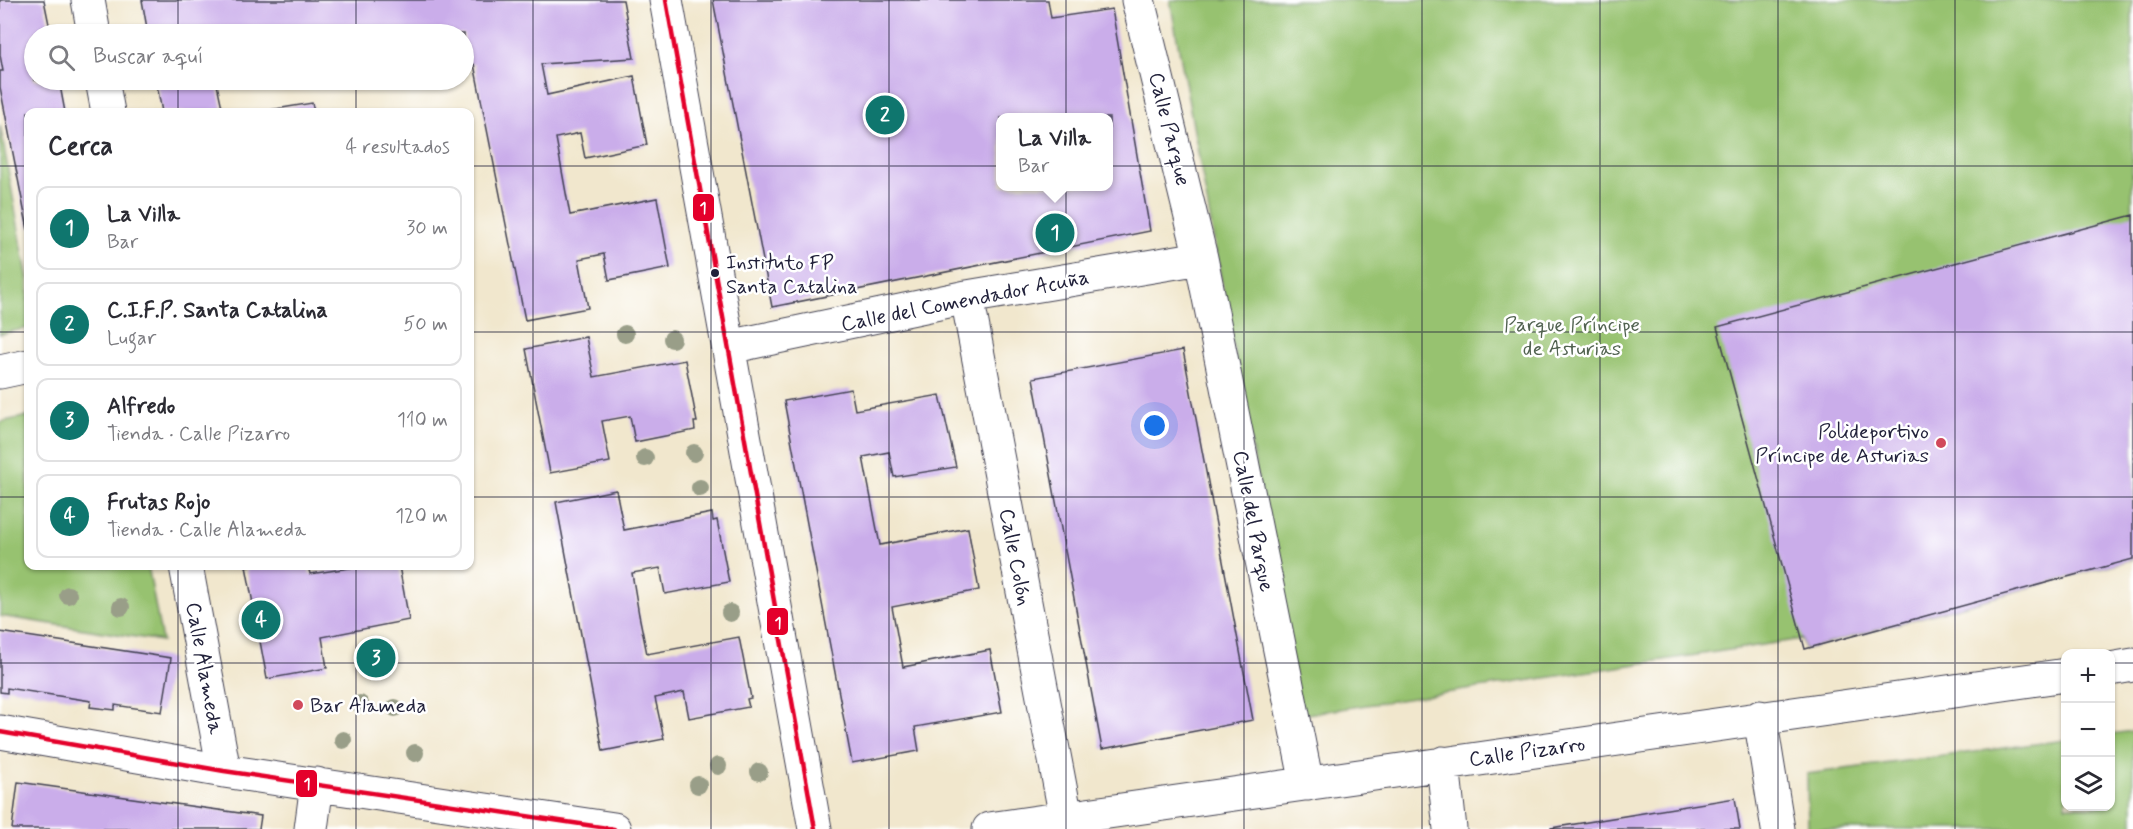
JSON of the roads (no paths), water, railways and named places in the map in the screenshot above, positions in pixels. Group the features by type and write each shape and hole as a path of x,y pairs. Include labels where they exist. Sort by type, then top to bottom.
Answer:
{"street":[{"path":"88,0 92,24"},
{"path":"666,0 815,829"},
{"name":"Calle Parque","path":"1138,0 1201,258"},
{"path":"104,90 107,108"},
{"name":"Calle del Comendador Acuña","path":"729,347 967,297 1201,258"},
{"name":"Calle del Parque","path":"1201,258 1307,784"},
{"name":"Calle Colón","path":"967,297 1086,820"},
{"path":"0,372 24,367"},
{"name":"Calle Alameda","path":"187,570 224,771"},
{"path":"2115,668 2133,665"},
{"name":"Calle Pizarro","path":"989,829 1086,820 1443,763 2061,676"},
{"path":"1760,717 1778,829"},
{"path":"0,732 224,771 614,829"},
{"path":"1443,763 1450,829"},
{"path":"310,829 317,784"}],"place":[{"name":"C.I.F.P. Santa Catalina","path":"885,115"},
{"name":"La Villa","path":"1055,233"},
{"name":"Instituto FP Santa Catalina","path":"715,273"},
{"name":"Polideportivo Príncipe de Asturias","path":"1941,443"},
{"name":"Frutas Rojo","path":"261,620"},
{"name":"Alfredo","path":"376,658"},
{"name":"Bar Alameda","path":"298,705"}],"park label":[{"name":"Parque Príncipe de Asturias","path":"1572,336"}]}
